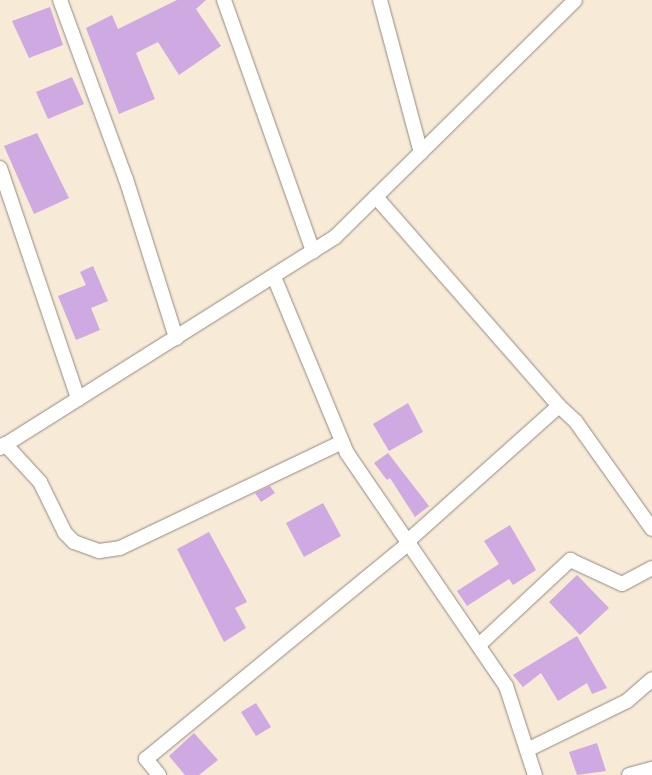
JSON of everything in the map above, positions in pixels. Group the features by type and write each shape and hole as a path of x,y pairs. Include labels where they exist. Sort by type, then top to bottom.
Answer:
{"street":[{"path":"60,0 126,179 176,338"},
{"path":"224,0 313,252"},
{"path":"380,0 421,153"},
{"path":"342,442 120,548 99,551 74,542 65,533 40,482 3,446 313,252 376,197 573,1"},
{"path":"0,168 78,400"},
{"path":"376,197 559,406 576,422 652,529"},
{"path":"274,277 342,442 506,686 536,775"},
{"path":"159,775 146,759 410,541 559,406"},
{"path":"479,645 570,560 622,584 652,568"},
{"path":"527,750 628,701 652,679"},
{"path":"629,775 652,769"}],"building":[{"path":"177,0 206,0 196,9 221,46 179,75 158,42 136,53 155,99 119,114 86,28 112,15 118,29"},
{"path":"50,7 63,45 29,58 12,21"},
{"path":"72,77 84,104 48,119 36,92"},
{"path":"37,133 69,198 34,214 4,146"},
{"path":"93,266 108,301 91,308 100,330 76,340 58,296 86,285 80,272"},
{"path":"408,403 423,432 389,451 373,424"},
{"path":"388,453 429,506 415,517 390,478 387,480 374,463"},
{"path":"270,486 275,493 261,502 255,493"},
{"path":"323,503 341,536 304,557 286,523"},
{"path":"510,525 536,570 513,585 509,579 467,606 457,591 499,564 484,541"},
{"path":"209,532 247,602 235,608 246,628 224,642 177,549"},
{"path":"577,575 609,608 580,635 549,602"},
{"path":"577,636 607,688 592,694 587,683 558,701 541,673 523,687 513,675"},
{"path":"256,703 271,727 256,736 241,712"},
{"path":"194,733 218,760 199,775 185,775 169,756"},
{"path":"597,743 606,771 577,775 569,752"}]}
